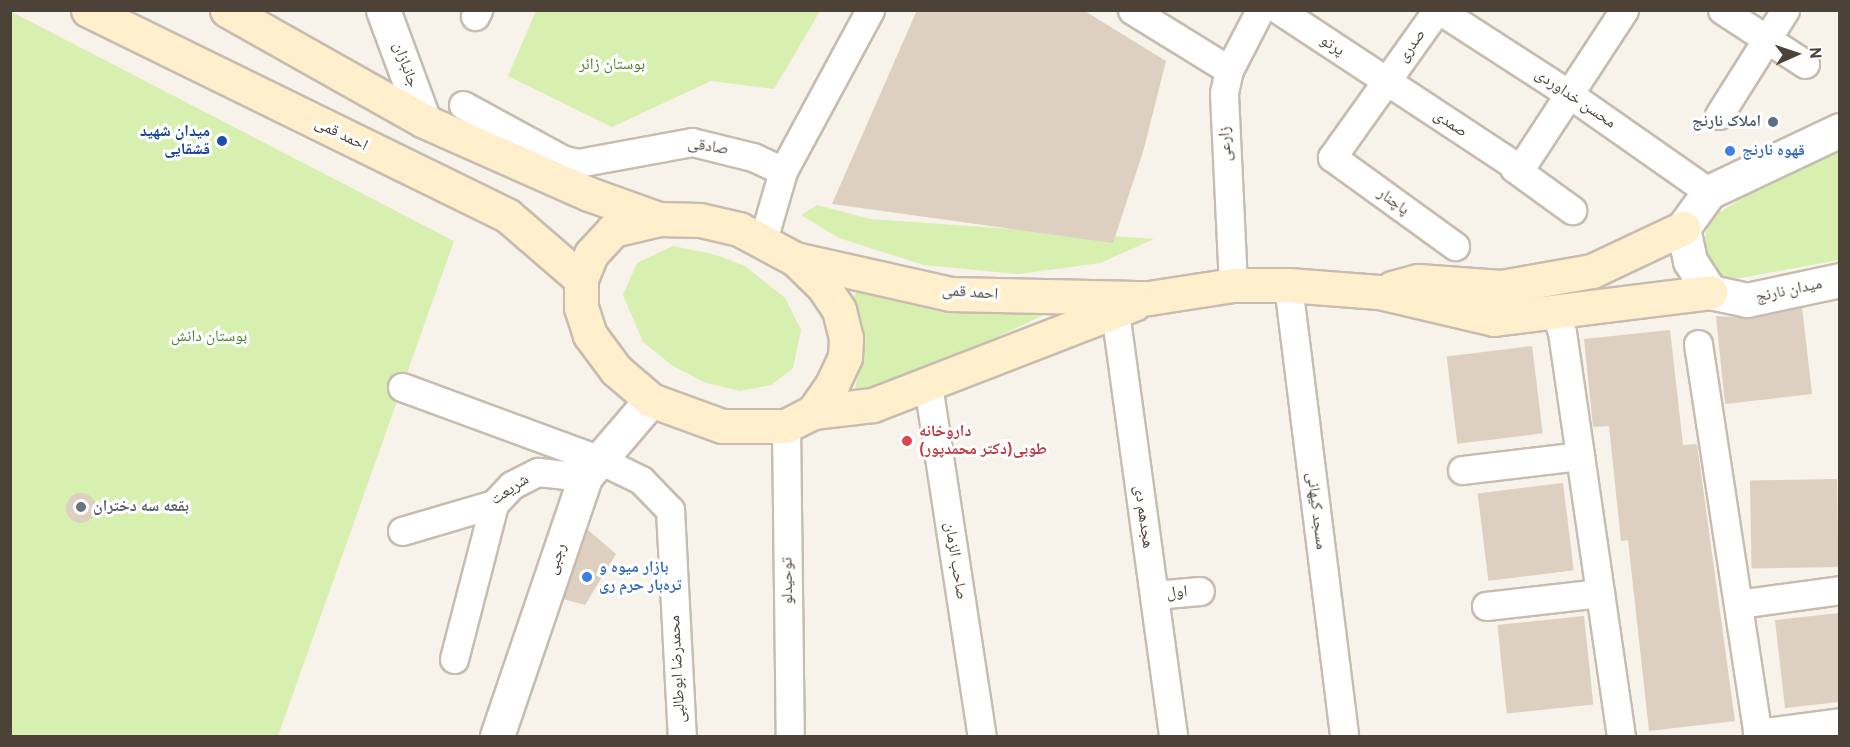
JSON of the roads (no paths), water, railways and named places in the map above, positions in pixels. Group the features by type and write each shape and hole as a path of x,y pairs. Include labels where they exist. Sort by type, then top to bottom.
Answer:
{"main road":[{"name":"احمد قمی","path":"88,10 508,216 581,279"},
{"path":"244,14 424,121 590,194 659,219"},
{"path":"651,400 616,370 590,335 581,308 581,279 591,254 613,230 659,219 700,220 739,229 795,259 823,286 839,310 846,338 844,357 832,385 799,419"},
{"path":"1379,292 1418,280 1501,287 1592,271 1683,228"},
{"name":"احمد قمی","path":"795,259 950,294 1114,304 1233,285 1288,285 1379,292"},
{"path":"1379,292 1494,320 1710,292"},
{"name":"احمد قمی","path":"651,400 722,426 799,419 873,405 928,385 1114,304"}],"street":[{"name":"جانبازان","path":"383,10 424,121"},
{"path":"763,240 783,171 870,10"},
{"path":"1132,10 1229,70"},
{"name":"زارعی","path":"1233,285 1224,93 1229,70 1260,10"},
{"name":"پرتو","path":"1279,10 1386,81"},
{"path":"1514,168 1524,166 1624,10"},
{"path":"1722,10 1805,64"},
{"path":"1719,115 1785,10"},
{"name":"صدری","path":"1386,81 1430,13"},
{"name":"محسن خداوردی","path":"1430,13 1569,94 1709,192"},
{"name":"پاچنار","path":"1386,81 1332,158 1455,246"},
{"name":"صمدی","path":"1386,81 1572,210"},
{"name":"صادقی","path":"463,105 564,160 578,163 692,142 753,157 783,171"},
{"path":"1710,292 1690,261 1683,228 1709,192 1834,128"},
{"name":"میدان نارنج","path":"1710,292 1746,300 1839,282"},
{"name":"مسجد کیهانی","path":"1288,285 1344,736"},
{"name":"هجدهم دی","path":"1114,304 1173,736"},
{"path":"1555,311 1580,456 1618,736"},
{"path":"1698,344 1758,735 1839,722"},
{"name":"صاحب الزمان","path":"928,385 981,736"},
{"path":"402,387 592,468"},
{"name":"رجبی","path":"497,736 592,468 651,400"},
{"name":"توحیدلو","path":"790,736 799,419"},
{"path":"1462,470 1580,456"},
{"name":"شریعت","path":"402,531 494,504 512,485 538,472 592,468"},
{"name":"محمدرضا ابوطالبی","path":"592,468 641,480 670,510 682,736"},
{"path":"454,659 494,504"},
{"path":"1738,604 1839,590"},
{"name":"اول","path":"1154,595 1200,591"},
{"path":"1486,606 1600,593"}],"place":[{"name":"املاک نارنج","path":"1773,122"},
{"name":"میدان شهید قشقایی","path":"222,141"},
{"name":"قهوه نارنج","path":"1730,151"},
{"name":"داروخانه طوبی(دکتر محمدپور)","path":"907,441"},
{"name":"بقعه سه دختران","path":"81,507"},
{"name":"بازار میوه و تره‌بار حرم ری","path":"587,577"}],"park label":[{"name":"بوستان زائر","path":"612,65"},
{"name":"بوستان دانش","path":"209,337"}]}
